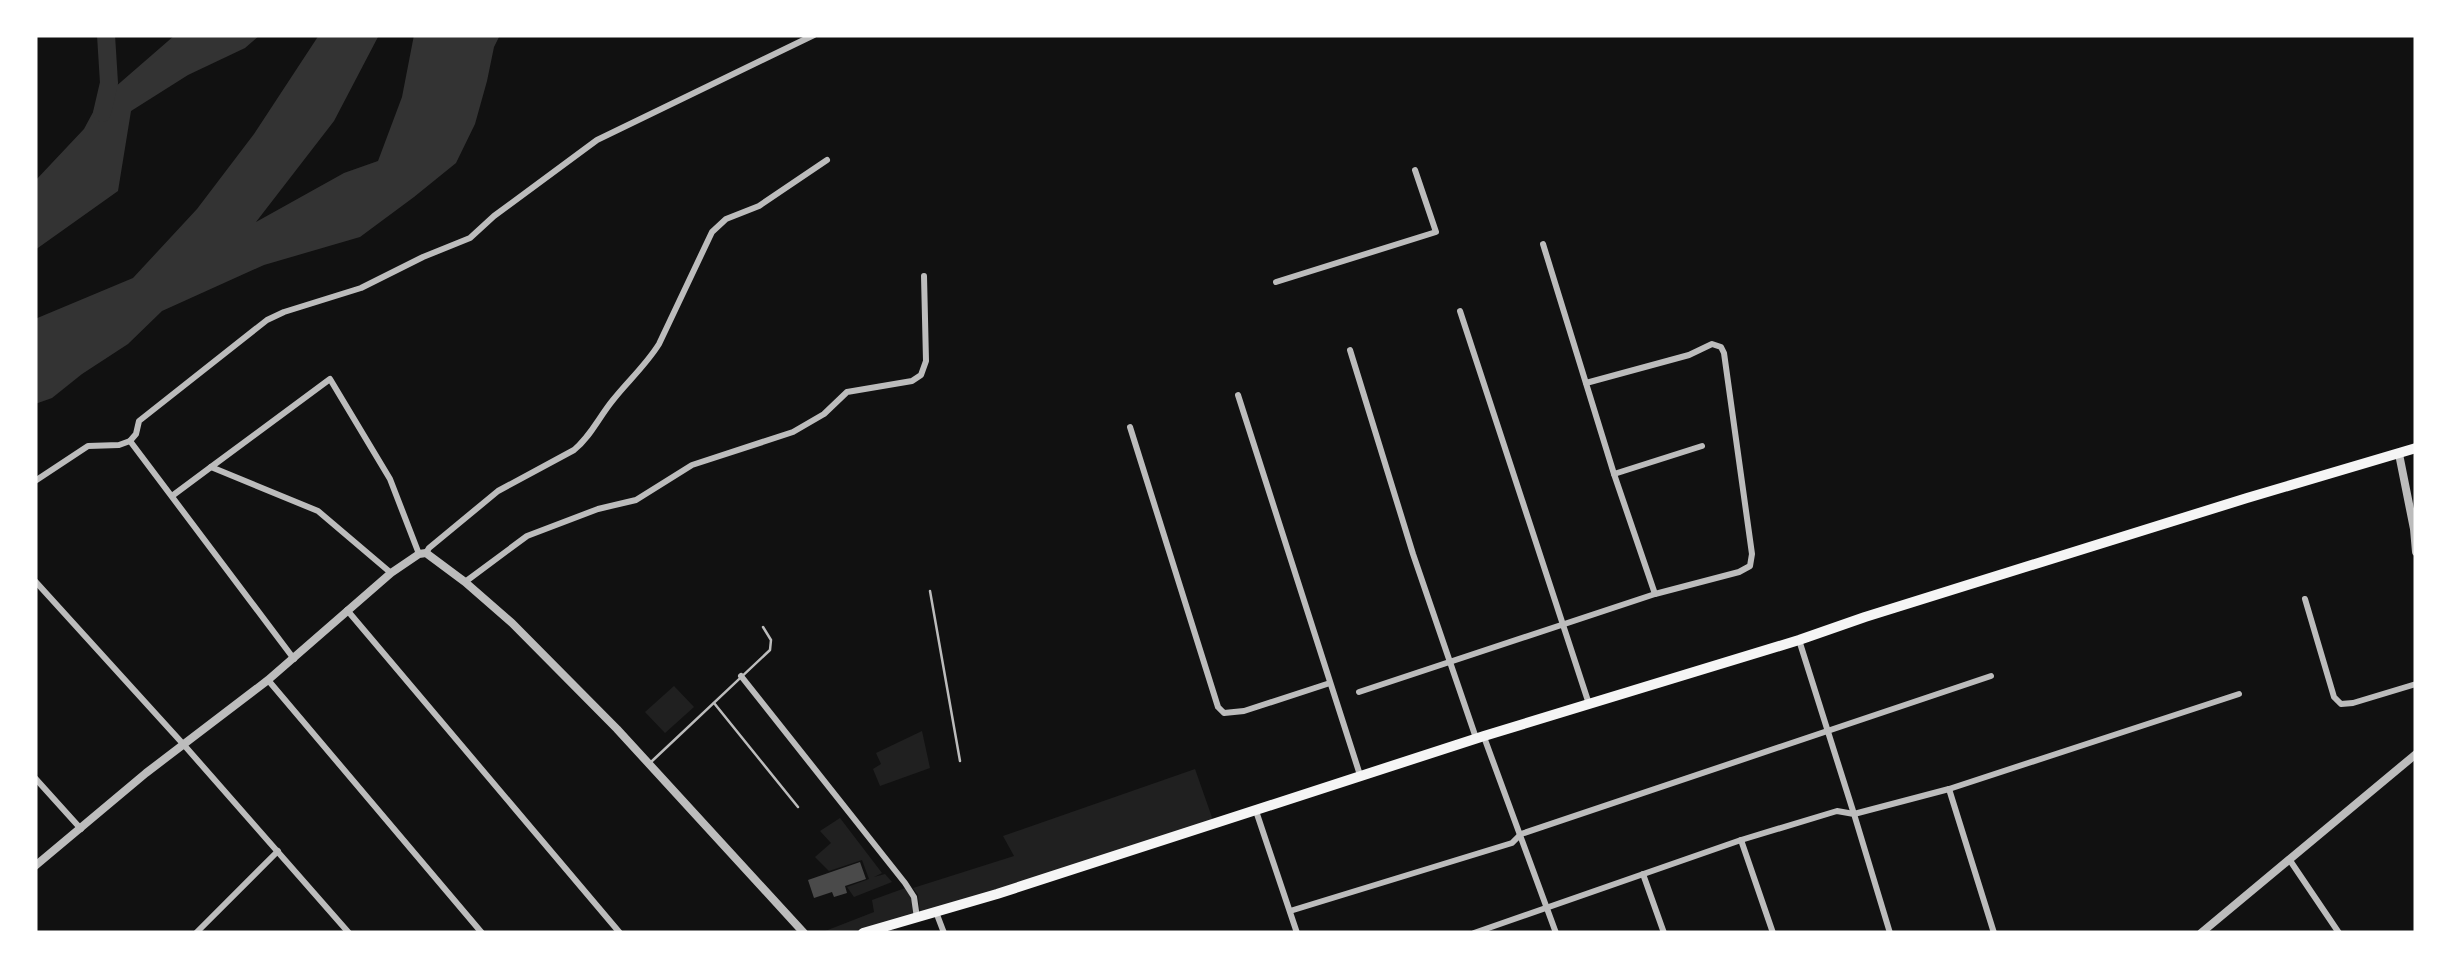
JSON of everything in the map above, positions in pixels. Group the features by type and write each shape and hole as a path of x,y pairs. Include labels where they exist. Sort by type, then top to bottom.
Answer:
{"highway":[{"path":"863,933 1480,737 2416,448"}],"street":[{"path":"35,481 88,446 130,441 140,421 268,320 361,288 470,238 597,140 814,35"},
{"path":"35,866 490,496 585,441 609,404 660,344 712,232 827,160"},
{"path":"1276,282 1436,232 1415,170"},
{"path":"1543,244 1655,594"},
{"path":"465,582 527,536 598,509 636,500 692,465 793,432 824,414 847,392 922,375 926,362 924,276"},
{"path":"1460,310 1589,704"},
{"path":"1359,692 1750,566 1752,554 1724,353 1720,347 1712,344 1689,355 1586,383"},
{"path":"1350,350 1450,662 1521,834 1556,933"},
{"path":"172,496 330,378 390,479 422,554 465,582 512,623 649,764 804,933"},
{"path":"1238,396 1360,776"},
{"path":"1130,427 1218,708 1224,713 1244,710 1330,683"},
{"path":"130,441 294,659"},
{"path":"1614,474 1702,446"},
{"path":"2399,454 2416,552"},
{"path":"211,468 318,511 391,574"},
{"path":"35,581 349,933"},
{"path":"2305,600 2334,697 2341,704 2416,684"},
{"path":"347,610 620,933"},
{"path":"1799,640 1890,933"},
{"path":"741,676 906,883 914,897 917,918"},
{"path":"1290,911 1512,843 1521,834 1991,676"},
{"path":"268,680 482,933"},
{"path":"1474,933 1741,840 1837,811 1854,814 1949,789 2239,694"},
{"path":"2202,933 2416,754"},
{"path":"35,778 82,830"},
{"path":"1949,789 1994,933"},
{"path":"1256,810 1297,933"},
{"path":"1741,840 1773,933"},
{"path":"196,933 278,851"},
{"path":"2290,859 2340,933"},
{"path":"1643,874 1664,933"},
{"path":"936,912 944,933"}],"lane":[{"path":"930,591 960,760"},
{"path":"649,764 770,650 771,640 762,627"},
{"path":"712,702 798,807"}],"shaded area":[{"path":"175,35 260,35 245,48 188,75 131,111 118,191 35,250 35,181 84,129 99,101"},
{"path":"319,35 379,35 334,121 256,222 344,173 378,161 402,97 414,35 500,35 475,124 456,163 360,237 264,265 162,311 128,344 52,398 35,404 35,319 133,278 197,209 254,134"},
{"path":"674,686 694,707 665,733 645,712"},
{"path":"922,731 930,768 880,786 873,769 881,764 876,753"},
{"path":"1195,769 1214,823 920,914 918,895 913,888 1014,856 1003,836"},
{"path":"840,818 882,873 874,877 885,874 892,882 854,897 847,887 869,879 862,860 829,871 815,857 831,843 820,831"},
{"path":"908,887 917,918 865,933 820,933 874,912 872,900"}],"building":[{"path":"860,862 866,879 845,886 847,893 834,897 832,892 814,898 808,880"}],"waterway":[{"path":"102,113 109,83 106,35"}]}
